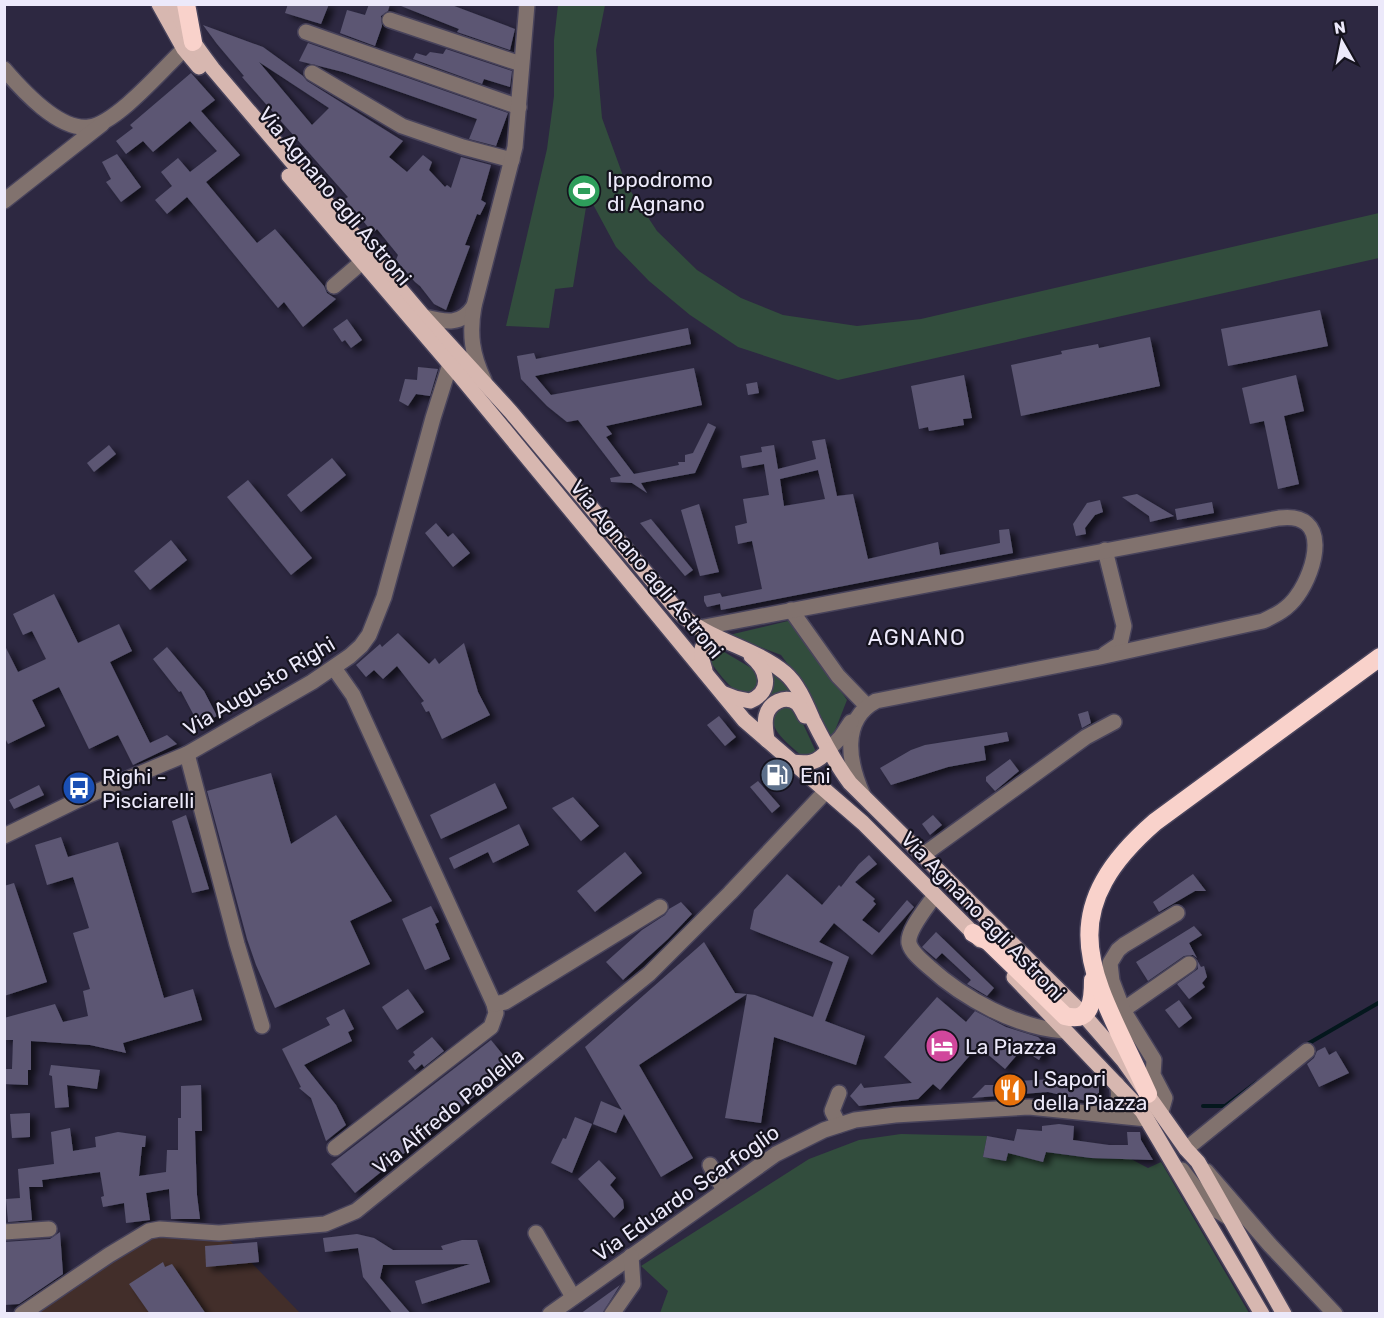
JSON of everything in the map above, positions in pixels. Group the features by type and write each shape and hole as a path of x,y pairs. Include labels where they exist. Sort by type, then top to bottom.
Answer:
{"highway":[{"path":"186,4 188,45"},
{"path":"974,933 988,942 1065,1016 1073,1018 1084,1015 1092,1003 1093,969 1089,939 1093,908 1108,872 1136,839 1155,822 1380,657"},
{"path":"1093,969 1109,1011 1153,1107"}],"main road":[{"name":"Via Agnano agli Astroni","path":"159,4 188,45 362,262 453,358 488,388 690,623 771,663 787,674 801,694 838,768 866,801 1084,1015 1123,1060 1153,1107"},
{"name":"Via Agnano agli Astroni","path":"174,4 188,45 424,317 453,358 744,720 863,823 974,933 1064,1031 1117,1084 1153,1107"},
{"path":"706,674 701,651 702,645 708,639 716,637"},
{"path":"722,693 735,699 750,701 756,698 766,686 764,671 754,658 740,647"},
{"path":"766,740 765,717 770,707 778,701 797,703 813,734 828,750 816,762 809,764 791,762"},
{"path":"1153,1107 1185,1149 1198,1162 1284,1314"},
{"path":"1153,1107 1174,1164 1262,1314"}],"street":[{"path":"488,388 473,352 470,326 512,160 519,107 527,4"},
{"path":"390,20 521,63"},
{"path":"306,32 519,107"},
{"path":"4,201 129,103 188,45"},
{"path":"4,69 42,107 62,120 75,126 90,127 104,122"},
{"path":"312,73 402,126 463,147 512,160"},
{"path":"334,286 362,262"},
{"path":"424,317 456,321 469,314 474,306"},
{"name":"Via Augusto Righi","path":"4,836 84,796 186,754 312,682 361,646 376,619 453,358"},
{"path":"699,628 1293,516 1304,519 1311,527 1315,538 1315,552 1306,580 1297,597 1275,616 1241,627 876,701 850,723 828,750"},
{"path":"1100,657 1120,644 1124,626 1105,550"},
{"path":"791,610 864,709"},
{"path":"334,668 353,695 494,1004 496,1014 491,1027 336,1148"},
{"path":"864,709 852,730 851,751 856,779 866,801"},
{"path":"923,855 1086,737 1114,722"},
{"path":"186,754 237,944 262,1026"},
{"name":"Via Alfredo Paolella","path":"22,1314 149,1231 160,1229 219,1233 316,1225 341,1219 356,1211 649,974 730,893 826,791"},
{"path":"935,895 909,935 912,950 924,963 965,996 989,1009 1046,1030 1064,1031"},
{"path":"494,1004 505,1002 660,907"},
{"path":"1153,1107 1165,1098 1153,1075 1154,1060 1123,1010 1112,981 1110,963 1124,945 1177,913"},
{"path":"1123,1010 1189,964"},
{"path":"1185,1149 1307,1051"},
{"path":"1103,1114 1115,1108 1119,1100 1117,1084"},
{"path":"839,1094 832,1111 839,1125"},
{"name":"Via Eduardo Scarfoglio","path":"550,1314 785,1148 810,1135 839,1125 895,1114 1029,1107 1103,1114 1153,1107"},
{"path":"1198,1162 1270,1245 1335,1314"},
{"path":"1174,1164 1186,1174 1205,1200 1216,1210 1270,1245"},
{"path":"710,1165 724,1191"},
{"path":"4,1232 49,1229"},
{"path":"537,1233 573,1297"},
{"path":"624,1314 633,1284 631,1256"},
{"path":"612,1314 633,1284"}],"shaded area":[{"path":"152,1223 218,1228 300,1313 11,1314"}],"green space":[{"name":"Ippodromo di Agnano","path":"558,5 605,5 596,50 602,118 626,184 657,231 697,270 741,298 783,315 857,326 921,319 1379,213 1379,258 838,380 738,347 690,315 649,281 616,247 588,195 573,287 555,289 549,328 506,326 547,149 554,96 554,40"},
{"path":"792,620 847,700 832,738 806,689 781,655 729,635"},
{"path":"709,643 753,669 760,679 754,689 747,693 740,693 726,681 707,658"},
{"path":"768,669 783,678 797,698 788,693 769,695"},
{"path":"779,707 788,707 798,713 817,754 804,758 780,735 773,721 774,714"},
{"path":"901,1134 987,1136 983,1157 1006,1161 1008,1153 1043,1162 1046,1152 1091,1158 1131,1159 1148,1168 1161,1162 1249,1313 660,1313 668,1291 641,1266 809,1159 859,1140"}],"building":[{"path":"288,4 329,4 321,24 285,13"},
{"path":"369,4 390,4 388,11 381,16 382,26 375,46 340,33 347,10 365,15"},
{"path":"396,4 449,4 515,29 510,50 457,32 459,29"},
{"path":"203,25 263,47 307,81 403,141 389,157 407,172 423,155 432,162 429,170 445,187 447,185 451,188 461,157 491,165 481,200 486,203 480,215 477,214 465,245 470,246 446,310 434,304 396,260 398,255 377,229 373,233 345,199 348,197 242,77 244,76","holes":["259,62 329,108 312,125"]},
{"path":"308,43 508,113 496,146 469,139 477,119 343,72 299,61"},
{"path":"446,49 512,71 510,87 484,79 482,84 413,59 416,53 426,56 430,52 443,54"},
{"path":"191,73 215,100 201,111 240,155 206,182 257,243 275,229 324,286 327,293 336,299 303,327 284,302 278,308 187,197 167,214 155,200 172,186 161,172 178,158 190,172 217,151 190,121 153,152 143,141 126,154 116,141 133,128 130,125"},
{"path":"117,154 141,187 121,202 106,182 111,179 102,162"},
{"path":"1320,310 1328,346 1228,366 1221,329"},
{"path":"347,319 362,340 351,348 345,340 342,342 333,329"},
{"path":"688,328 691,344 535,376 551,395 694,368 702,405 606,426 612,434 606,437 634,474 685,462 685,455 693,453 708,423 716,427 695,473 641,483 647,493 632,483 611,482 610,478 621,476 578,420 567,422 547,406 521,379 517,356 534,353 536,359"},
{"path":"1150,337 1160,386 1021,416 1011,365 1062,354 1061,351 1098,344 1099,348"},
{"path":"418,367 438,369 430,396 416,394 408,406 399,401 405,379 417,380"},
{"path":"964,375 972,418 963,419 964,425 929,431 928,427 919,429 911,386"},
{"path":"1296,375 1304,411 1284,416 1299,484 1278,489 1264,421 1250,424 1242,388"},
{"path":"757,382 759,393 748,395 746,384"},
{"path":"825,439 837,496 853,494 868,559 938,542 940,555 1000,543 999,530 1009,529 1013,553 721,610 720,604 707,607 704,596 720,593 722,597 762,589 752,541 738,544 735,526 747,523 743,499 769,495 764,464 742,468 740,456 762,452 761,447 774,445 778,469 816,459 812,441","holes":["818,470 825,499 784,506 780,479"]},
{"path":"109,445 116,454 94,472 87,463"},
{"path":"332,458 346,475 301,512 287,495"},
{"path":"248,480 312,558 291,575 227,497"},
{"path":"1137,494 1174,516 1150,522 1149,516 1122,497"},
{"path":"1100,500 1103,512 1095,515 1085,528 1086,534 1076,536 1073,524 1087,503"},
{"path":"1212,502 1214,513 1177,520 1175,509"},
{"path":"699,504 719,572 700,576 681,510"},
{"path":"651,519 693,570 685,576 640,523"},
{"path":"436,523 448,537 453,533 470,553 453,567 425,533"},
{"path":"171,540 187,560 150,590 134,571"},
{"path":"54,594 78,643 119,624 132,651 110,662 150,743 167,735 177,744 133,765 118,735 89,749 59,687 32,700 45,726 8,744 4,736 4,644 18,672 46,659 32,631 23,635 13,614"},
{"path":"398,633 429,664 435,658 439,664 464,643 478,692 490,715 442,739 429,711 426,712 421,703 424,701 397,666 383,679 374,670 366,677 356,665 380,644 382,647"},
{"path":"167,647 204,691 217,716 199,725 181,691 179,692 153,659"},
{"path":"1088,711 1091,723 1082,728 1078,714"},
{"path":"719,716 736,737 725,746 707,725"},
{"path":"1007,732 1009,741 984,746 986,760 948,767 891,785 880,768 911,750 925,745"},
{"path":"1010,759 1019,771 995,791 986,781 986,777"},
{"path":"271,773 291,844 336,815 392,901 350,921 370,964 275,1008 247,939 207,791"},
{"path":"758,781 780,806 772,813 750,787"},
{"path":"495,783 507,808 441,839 430,815"},
{"path":"39,785 44,795 14,809 9,800"},
{"path":"573,797 599,826 581,841 552,808"},
{"path":"186,815 209,889 192,893 172,821"},
{"path":"933,815 942,825 930,835 922,824"},
{"path":"519,824 529,845 493,863 488,852 454,869 449,858"},
{"path":"61,837 68,857 118,842 164,998 193,989 202,1020 123,1043 126,1053 90,1045 31,1041 31,1070 28,1070 28,1085 4,1084 4,1069 12,1069 13,1040 4,1040 4,1018 55,1004 63,1022 88,1016 83,991 90,989 73,933 89,928 73,877 47,885 35,845"},
{"path":"625,852 642,873 595,912 577,891"},
{"path":"869,855 877,864 855,882 875,899 873,901 876,904 862,920 879,933 907,900 914,907 872,955 834,923 819,942 849,957 825,1021 865,1036 856,1065 774,1037 761,1123 725,1118 747,994 813,1017 833,962 750,929 754,910 787,874 822,905"},
{"path":"1193,874 1206,891 1195,891 1159,912 1153,902"},
{"path":"14,883 47,982 4,996 4,886"},
{"path":"681,902 692,914 623,980 606,962 642,930"},
{"path":"431,906 439,922 435,924 450,959 425,970 402,919"},
{"path":"1194,926 1202,935 1189,943 1197,958 1193,955 1184,956 1148,981 1136,962"},
{"path":"936,932 994,988 987,996 967,984 971,980 942,953 936,959 922,947"},
{"path":"704,942 735,993 747,994 639,1065 693,1158 661,1177 624,1114 616,1133 593,1124 601,1101 622,1110 585,1047"},
{"path":"1197,960 1201,967 1204,966 1207,977 1202,983 1205,987 1189,999 1177,984 1198,969"},
{"path":"408,989 424,1012 397,1030 382,1007"},
{"path":"937,997 966,1022 975,1011 1006,1027 1038,1037 1047,1046 1039,1060 1022,1049 1005,1069 978,1046 940,1090 933,1084 918,1099 859,1106 850,1096 861,1083 864,1088 912,1083 884,1057"},
{"path":"1179,1000 1192,1018 1179,1028 1165,1010"},
{"path":"344,1009 354,1029 348,1032 352,1041 304,1065 336,1105 346,1125 326,1141 311,1098 299,1088 301,1087 282,1049 330,1025 326,1018"},
{"path":"432,1037 444,1051 424,1067 422,1064 415,1070 408,1061 415,1055 413,1052"},
{"path":"491,1040 512,1066 355,1193 331,1164"},
{"path":"1325,1047 1329,1055 1336,1051 1349,1073 1319,1087 1307,1064 1314,1058 1317,1051"},
{"path":"51,1065 100,1070 97,1089 67,1085 69,1107 55,1108 52,1076 49,1075"},
{"path":"1069,1078 1087,1083 1088,1079 1099,1080 1099,1104 1048,1092 972,1098 985,1085"},
{"path":"201,1085 202,1131 195,1131 200,1219 171,1219 169,1189 146,1193 150,1220 126,1223 124,1203 103,1207 101,1197 104,1196 100,1172 42,1180 43,1187 29,1187 32,1220 8,1222 6,1199 20,1198 18,1169 54,1164 51,1132 70,1128 73,1151 96,1147 95,1137 118,1132 146,1136 145,1147 142,1147 139,1176 166,1172 167,1150 178,1150 181,1086"},
{"path":"30,1113 30,1137 12,1138 10,1114"},
{"path":"575,1117 592,1124 572,1173 551,1163 563,1138 566,1139"},
{"path":"1059,1124 1074,1126 1073,1140 1109,1145 1128,1145 1127,1132 1140,1132 1141,1140 1153,1160 1091,1158 1046,1152 1043,1162 1008,1153 1006,1161 983,1157 987,1136 1014,1141 1017,1129 1042,1131 1042,1126"},
{"path":"599,1160 616,1178 610,1185 623,1200 624,1208 614,1218 578,1179"},
{"path":"60,1232 63,1274 19,1304 4,1305 4,1242 50,1239"},
{"path":"357,1234 374,1238 393,1250 443,1250 441,1246 462,1240 477,1240 490,1282 422,1304 415,1281 470,1264 383,1265 380,1278 411,1314 393,1314 363,1277 358,1248 325,1252 323,1238"},
{"path":"257,1242 259,1262 206,1267 205,1246"},
{"path":"163,1262 165,1267 172,1264 206,1314 150,1314 129,1284"},
{"path":"620,1285 602,1314 580,1314"}],"waterway":[{"path":"1304,1046 1380,1002"},
{"path":"1203,1106 1225,1106 1257,1082"}],"place":[{"name":"Ippodromo di Agnano","path":"584,191"},
{"name":"Eni","path":"777,775"},
{"name":"Righi - Pisciarelli","path":"79,788"},
{"name":"La Piazza","path":"942,1046"},
{"name":"I Sapori della Piazza","path":"1010,1090"}],"district":[{"name":"AGNANO","path":"917,637"}]}
